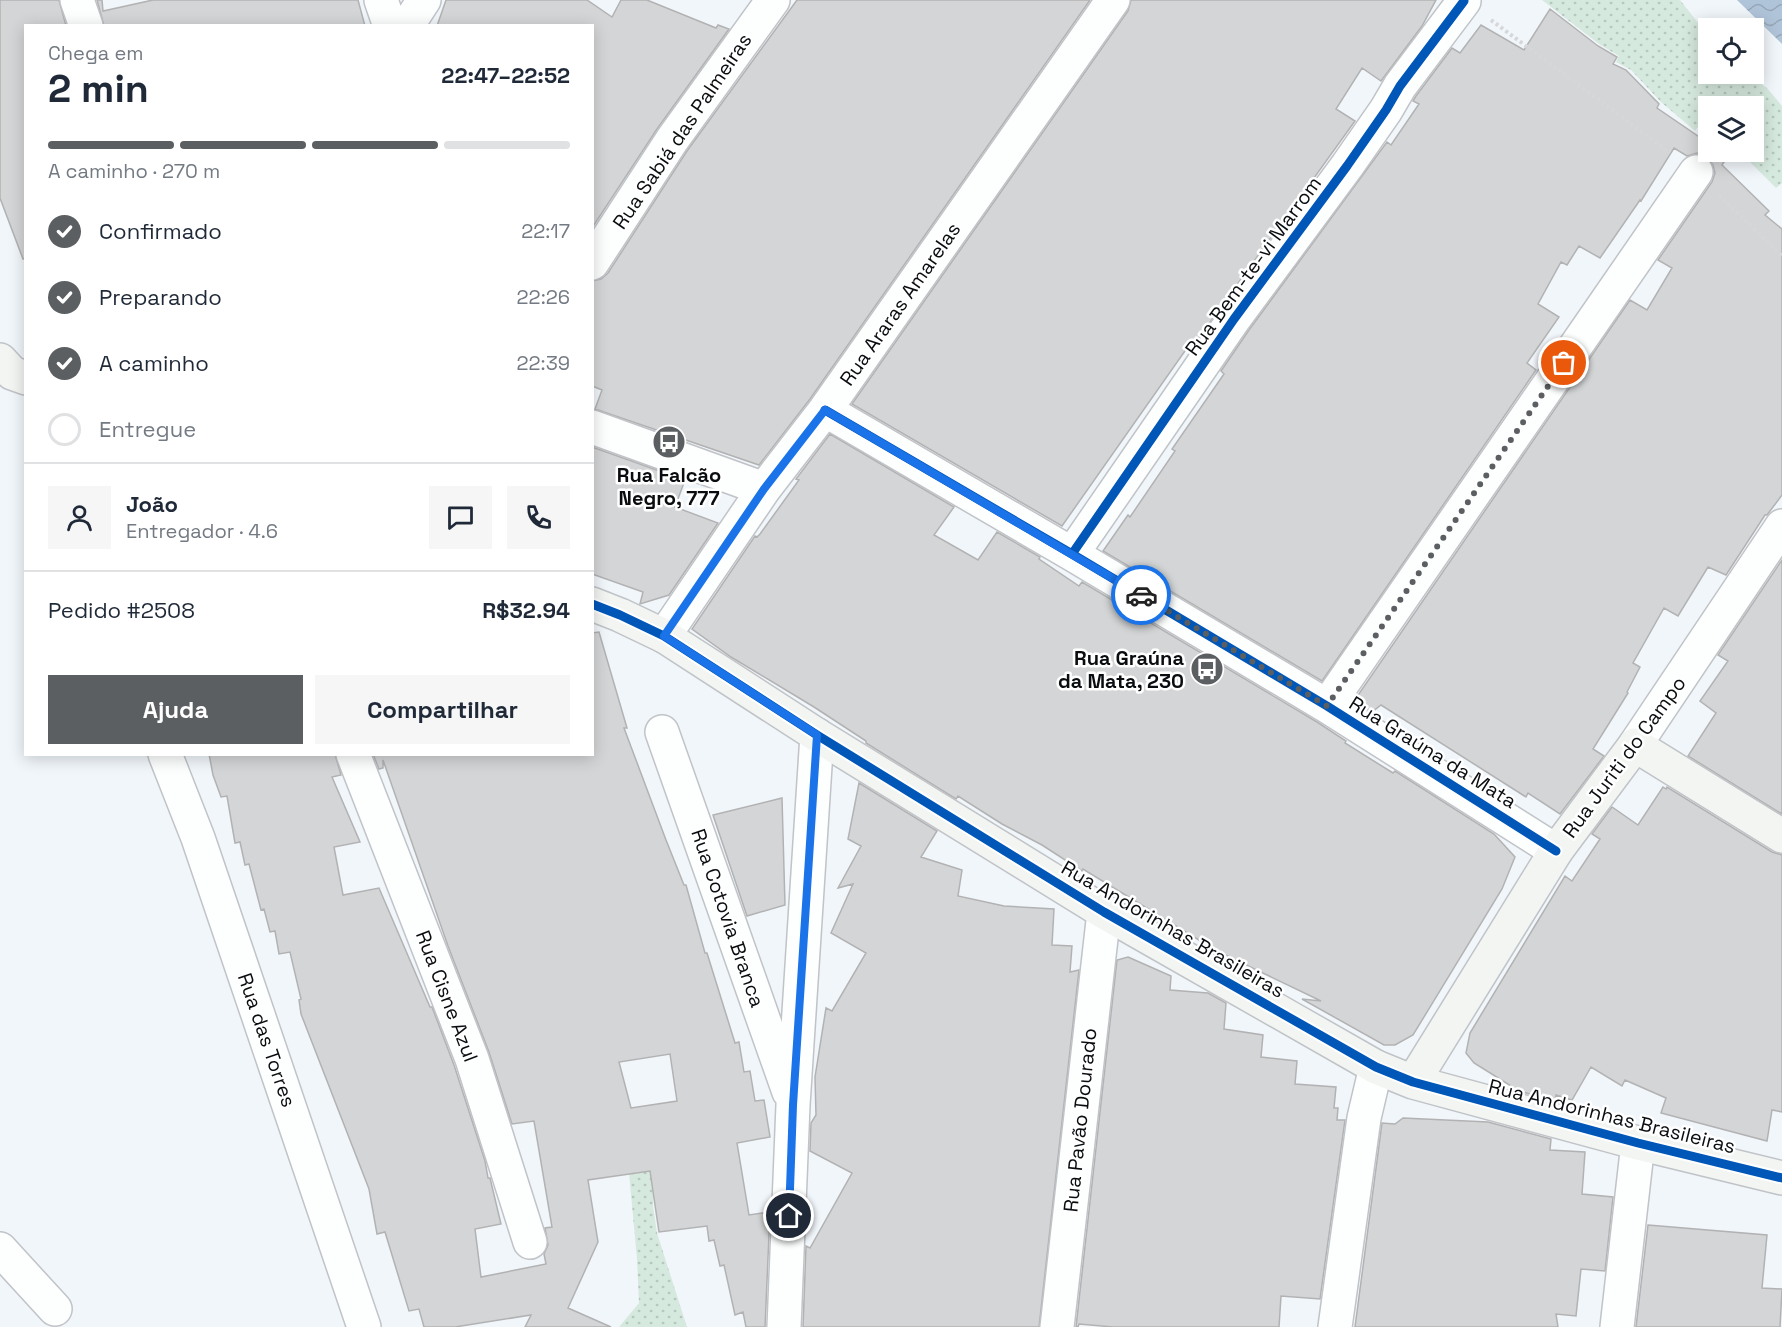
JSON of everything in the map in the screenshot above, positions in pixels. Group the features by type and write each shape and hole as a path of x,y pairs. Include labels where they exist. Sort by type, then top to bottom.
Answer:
{"street":[{"path":"77,0 85,24"},
{"path":"381,0 389,24"},
{"path":"408,24 424,0"},
{"name":"Rua Sabiá das Palmeiras","path":"594,259 672,140 773,0"},
{"name":"Rua Araras Amarelas","path":"664,636 764,489 825,410 1113,0"},
{"name":"Rua Bem-te-vi Marrom","path":"1072,554 1234,319 1347,166 1400,86 1464,1"},
{"path":"1327,706 1696,172"},
{"name":"Rua Graúna da Mata","path":"825,410 1327,706 1556,851"},
{"path":"594,428 764,489"},
{"name":"Rua Juriti do Campo","path":"1413,1083 1556,851 1635,746 1782,526"},
{"name":"Rua Andorinhas Brasileiras","path":"594,605 664,636 817,735 1104,912 1376,1066 1413,1083 1638,1143 1782,1178"},
{"name":"Rua Cotovia Branca","path":"662,732 793,1105"},
{"path":"784,1327 793,1105 817,735"},
{"path":"1635,746 1782,836"},
{"name":"Rua das Torres","path":"166,756 198,838 364,1327"},
{"name":"Rua Cisne Azul","path":"354,756 472,1059 530,1242"},
{"name":"Rua Pavão Dourado","path":"1057,1327 1104,912"},
{"path":"1335,1327 1364,1118 1376,1066"},
{"path":"1617,1327 1638,1143"},
{"path":"0,1249 55,1309"}],"path":[{"path":"1464,1 1696,172 1782,255"}],"green space":[{"path":"1542,0 1680,0 1698,22 1698,84 1761,84 1782,106 1782,183 1776,188 1750,162 1764,162 1764,96 1698,96 1698,127 1695,131 1661,102 1631,70 1616,62 1619,56 1599,44"},
{"path":"655,1159 653,1205 657,1233 687,1327 619,1327 639,1303 628,1162"}],"water":[{"path":"1737,0 1782,0 1782,44 1764,26 1764,18 1755,18"}],"building":[{"path":"0,0 59,0 65,24 24,24 24,259 0,198"},
{"path":"97,0 102,0 103,11 153,0 358,0 364,24 103,24"},
{"path":"446,0 587,0 612,17 621,0 647,0 716,28 718,25 729,29 657,129 594,225 594,24 438,24"},
{"path":"797,0 1090,0 810,399 759,465 595,409 602,390 594,387 594,281 601,279 608,273 687,151"},
{"path":"1131,0 1436,0 1422,26 1381,81 1362,68 1336,109 1355,121 1190,350 1187,348 1062,526 852,404 1128,11"},
{"path":"1550,9 1598,46 1617,57 1613,64 1626,70 1659,104 1657,108 1698,136 1698,153 1687,156 1674,148 1641,201 1600,258 1579,246 1567,265 1561,262 1538,304 1559,317 1527,363 1536,370 1322,681 1103,551 1128,515 1130,517 1175,451 1172,449 1224,374 1221,371 1249,330 1387,142 1391,145 1419,104 1413,101 1416,96 1452,48 1460,53 1481,25 1524,50"},
{"path":"1711,162 1724,162 1722,165 1769,211 1765,215 1782,229 1782,495 1765,515 1726,575 1708,567 1678,616 1664,608 1633,663 1640,667 1628,693 1593,749 1604,756 1560,814 1528,793 1526,797 1381,705 1372,712 1354,701 1630,300 1647,310 1672,268 1658,260 1712,182 1715,173"},
{"path":"830,434 954,507 934,535 978,560 997,532 1040,557 1039,559 1079,586 1082,582 1317,722 1346,741 1345,743 1393,773 1395,771 1494,834 1515,857 1502,889 1413,1035 1395,1045 1384,1045 1302,999 1321,1001 1217,951 958,796 956,799 866,743 814,707 731,657 692,629 755,536 760,534 799,480 796,479"},
{"path":"594,448 685,480 675,507 718,523 669,595 640,604 643,592 594,575"},
{"path":"1782,560 1782,814 1688,756 1716,713 1700,701 1728,661 1718,655"},
{"path":"599,632 627,728 624,728 666,840 684,885 686,885 705,953 707,953 735,1043 739,1042 744,1072 750,1071 755,1101 764,1100 770,1137 737,1143 749,1215 770,1212 765,1327 746,1327 743,1312 735,1315 724,1265 720,1266 714,1240 709,1241 707,1226 659,1232 650,1171 588,1180 598,1242 568,1308 611,1327 525,1327 531,1315 455,1327 424,1327 419,1309 409,1311 385,1232 377,1234 369,1189 301,1014 299,1000 301,999 290,952 279,954 275,931 270,932 264,909 261,910 249,864 245,865 240,842 235,843 227,796 221,797 209,756 336,756 341,775 332,777 360,842 334,847 343,895 379,888 430,1007 432,1007 454,1065 485,1161 488,1178 490,1178 501,1224 475,1229 481,1277 546,1264 544,1254 548,1245 545,1228 552,1227 534,1121 512,1124 489,1052 448,946 383,760 383,768 379,769 374,756 594,756 594,633","holes":["670,1054 677,1101 631,1108 619,1062"]},
{"path":"859,783 937,831 921,857 962,870 958,896 1004,906 1054,909 1052,945 1072,946 1070,972 1079,970 1039,1327 803,1327 806,1246 810,1248 852,1173 810,1151 811,1123 816,1115 815,1077 826,1008 832,1011 866,953 831,933 853,884 838,888 861,846 848,839"},
{"path":"1663,787 1666,789 1667,787 1772,852 1782,855 1782,1112 1772,1110 1767,1141 1661,1113 1666,1098 1625,1080 1622,1086 1591,1067 1572,1100 1556,1095 1555,1101 1519,1091 1474,1063 1466,1053 1470,1033 1565,876 1572,881 1600,839 1592,834 1612,807 1638,825"},
{"path":"782,798 785,905 747,916 713,815"},
{"path":"1128,957 1171,976 1170,990 1208,993 1226,1003 1224,1029 1263,1035 1261,1057 1297,1061 1295,1084 1336,1087 1334,1108 1338,1108 1337,1120 1345,1120 1320,1299 1281,1296 1279,1327 1113,1327 1079,1324 1076,1327 1117,960"},
{"path":"1403,1118 1488,1122 1551,1139 1550,1150 1585,1152 1582,1194 1613,1197 1605,1271 1581,1269 1576,1316 1556,1314 1558,1327 1355,1327 1382,1123 1395,1124"},
{"path":"1648,1225 1767,1235 1762,1288 1782,1289 1780,1327 1636,1327"}],"cycle path":[{"path":"1072,554 1234,319 1347,166 1400,86 1464,1"},
{"path":"825,410 1327,706 1556,851"},
{"path":"594,605 664,636 817,735 1104,912 1376,1067 1413,1082 1638,1143 1782,1178"}],"way so far":[{"path":"1141,595 1327,706 1564,363"}],"place":[{"name":"Rua Falcão Negro, 777","path":"669,442"},
{"name":"Rua Graúna da Mata, 230","path":"1207,669"}],"route":[{"path":"789,1216 793,1105 817,735 664,636 764,489 825,410 1141,595"}]}
